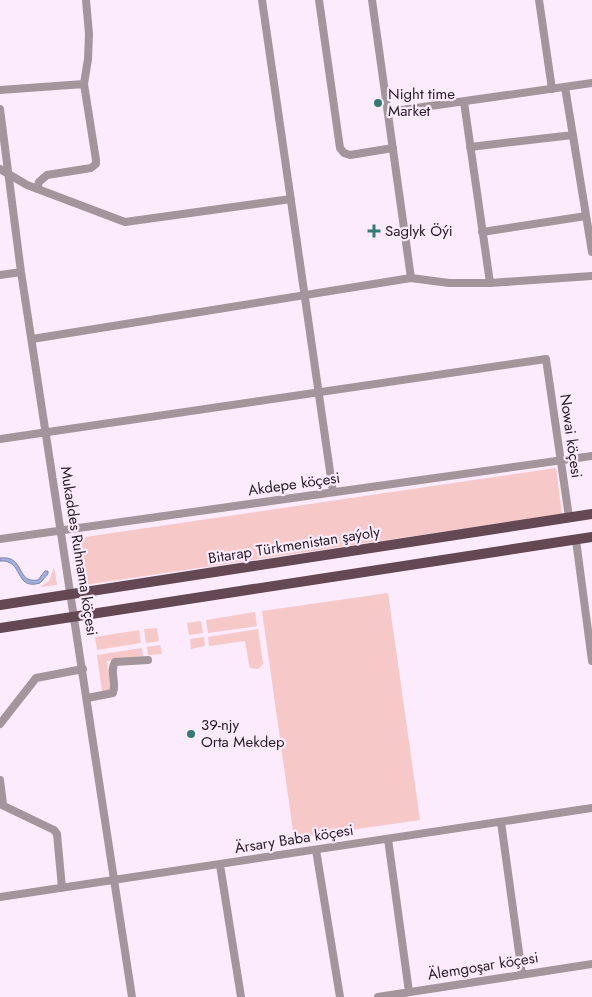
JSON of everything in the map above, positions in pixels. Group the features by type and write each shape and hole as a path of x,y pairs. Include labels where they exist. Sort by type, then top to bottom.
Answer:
{"main road":[{"name":"Bitarap Türkmenistan şaýoly","path":"0,605 592,514"},
{"path":"0,628 592,537"}],"street":[{"path":"37,189 39,182 47,175 90,168 96,164 84,84 89,34 86,0"},
{"path":"262,0 333,492"},
{"path":"319,0 340,148 344,153 350,155 393,148"},
{"path":"372,0 411,278"},
{"path":"539,0 552,89"},
{"path":"388,112 592,83"},
{"path":"0,90 84,84"},
{"path":"565,88 592,252"},
{"path":"464,102 490,283"},
{"name":"Mukaddes Ruhnama köçesi","path":"0,109 21,272 72,594 132,997"},
{"path":"470,147 573,134"},
{"path":"0,169 27,186 125,222 291,200"},
{"path":"482,232 586,216"},
{"path":"0,275 21,272"},
{"path":"32,339 411,278 449,283 490,283 592,276"},
{"name":"Nowai köçesi","path":"319,392 546,358 569,517"},
{"path":"0,439 319,392"},
{"name":"Akdepe köçesi","path":"0,539 592,456"},
{"path":"576,540 592,661"},
{"path":"87,698 113,693 112,667 115,662 148,660"},
{"path":"0,724 36,678 83,669"},
{"path":"0,780 1,804 54,830 57,834 62,888"},
{"name":"Ärsary Baba köçesi","path":"0,897 592,808"},
{"path":"501,822 522,974"},
{"path":"388,839 408,992"},
{"path":"316,850 340,997"},
{"path":"220,864 240,997"},
{"name":"Älemgoşar köçesi","path":"378,997 592,964"}],"shaded area":[{"path":"556,468 562,514 84,585 78,538"},
{"path":"54,567 57,585 40,587 49,581"},
{"path":"388,593 420,820 294,838 262,611"},
{"path":"255,612 257,626 208,633 206,620"},
{"path":"201,621 203,633 189,635 187,623"},
{"path":"157,628 159,641 146,643 144,629"},
{"path":"258,629 263,664 258,669 250,668 245,641 209,646 208,637"},
{"path":"139,630 141,643 97,650 95,637"},
{"path":"204,637 205,646 191,649 190,639"},
{"path":"160,645 162,654 148,655 147,647"},
{"path":"142,648 143,656 107,661 111,687 110,690 102,691 97,655"}],"water":[{"path":"0,558 8,558 14,561 26,578 31,580 38,580 45,571 48,571 48,574 40,583 26,583 13,565 0,561"}],"place":[{"name":"Night time Market","path":"378,103"},
{"name":"Saglyk Öýi","path":"374,231"},
{"name":"39-njy Orta Mekdep","path":"191,734"}]}
